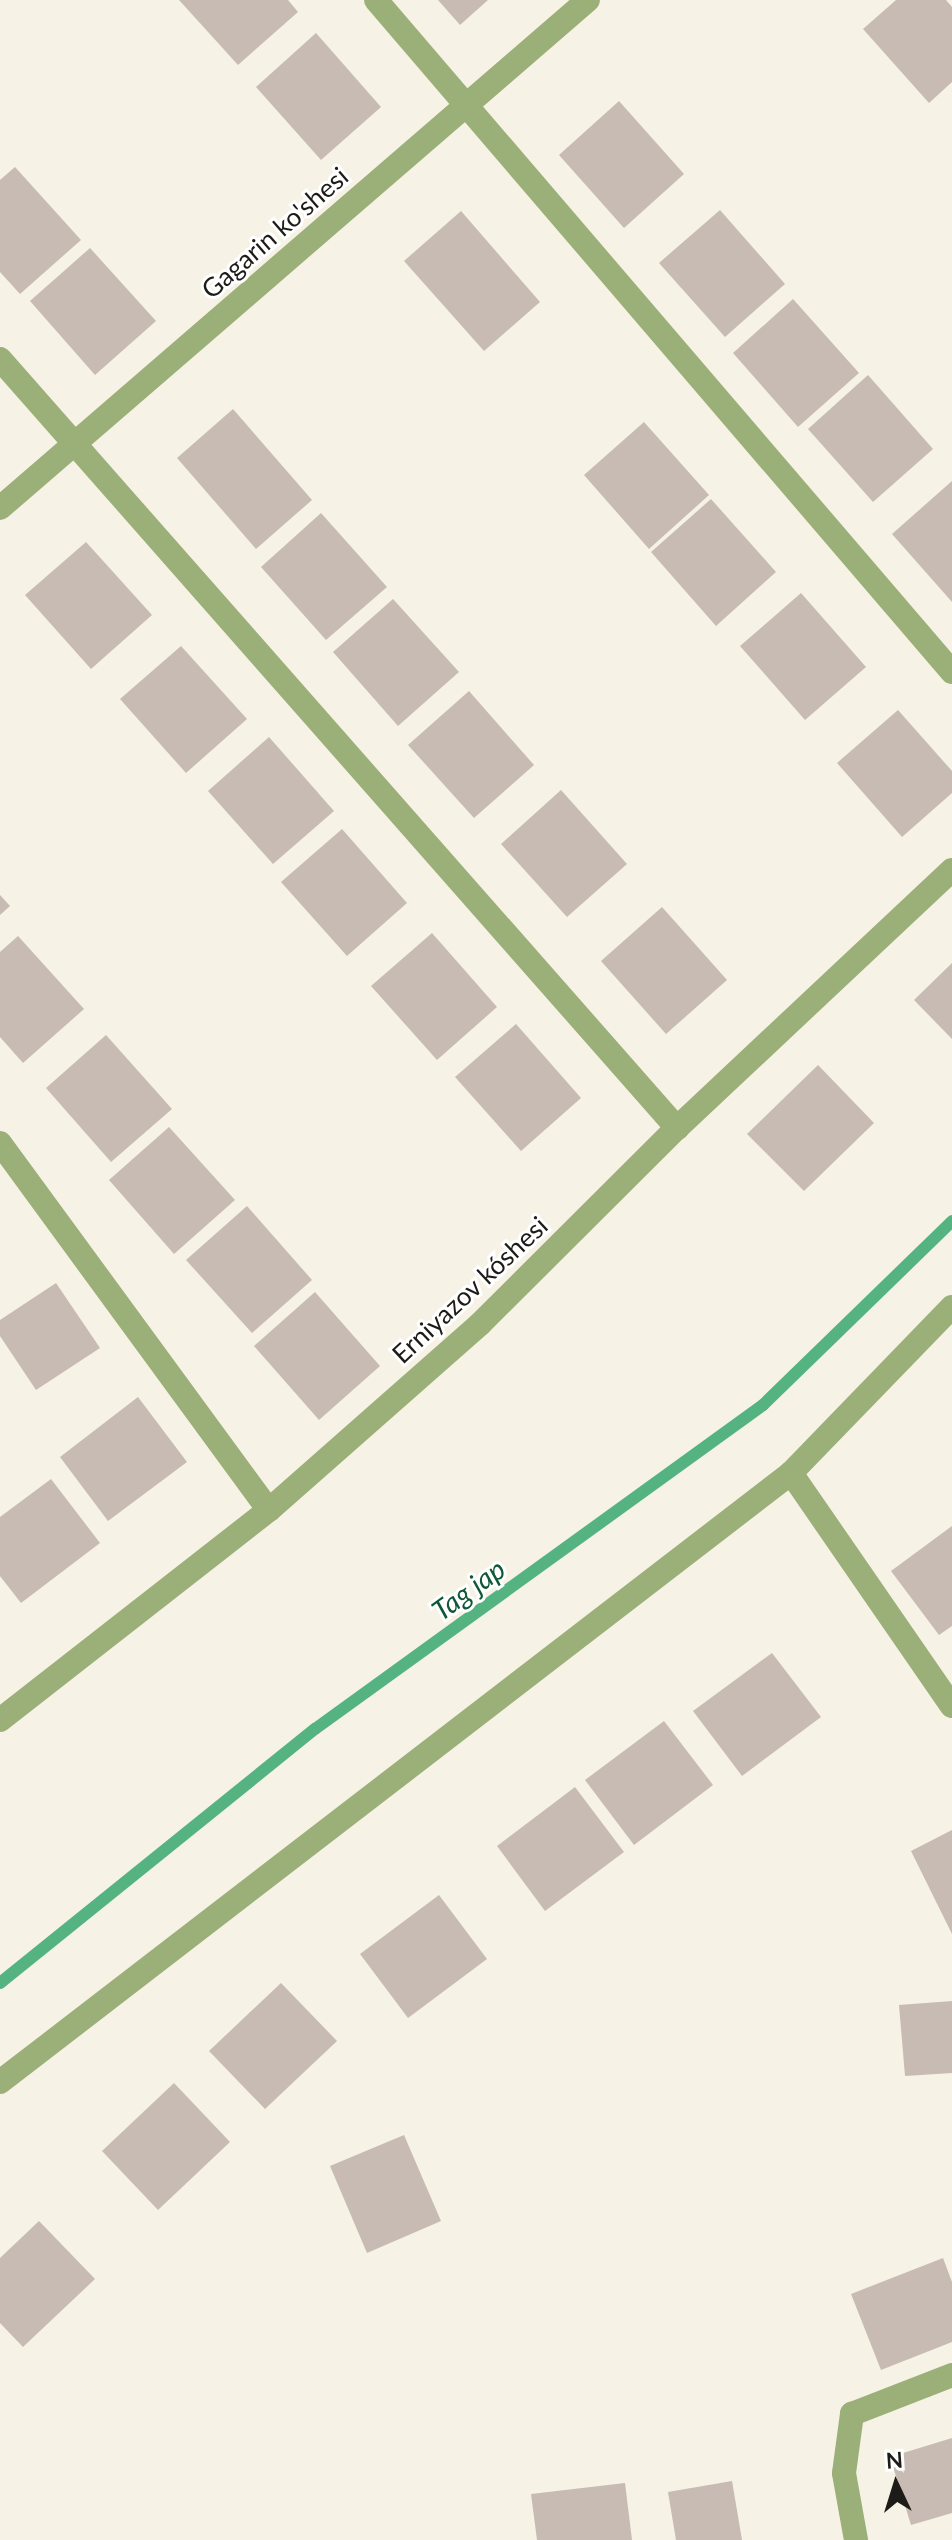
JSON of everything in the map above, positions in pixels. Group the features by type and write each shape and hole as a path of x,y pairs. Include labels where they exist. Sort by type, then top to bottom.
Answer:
{"street":[{"path":"376,0 952,672"},
{"name":"Gagarin ko'shesi","path":"0,508 588,0"},
{"path":"0,359 677,1128"},
{"name":"Erniyazov kóshesi","path":"0,1720 269,1510 480,1324 677,1128 952,870"},
{"path":"0,1143 269,1510"},
{"path":"0,2082 791,1473 952,1307"},
{"path":"791,1473 952,1706"},
{"path":"856,2540 844,2473 852,2414 952,2375"}],"building":[{"path":"179,0 288,0 298,12 238,65"},
{"path":"438,0 488,0 460,25"},
{"path":"896,0 946,0 952,7 952,82 929,103 863,29"},
{"path":"316,33 381,107 321,160 256,87"},
{"path":"619,101 684,174 624,228 559,155"},
{"path":"15,167 81,240 20,294 0,272 0,180"},
{"path":"720,210 785,284 725,337 659,263"},
{"path":"461,211 540,302 484,351 404,261"},
{"path":"90,248 156,321 95,375 30,301"},
{"path":"793,299 859,373 798,427 733,353"},
{"path":"868,375 933,449 873,502 808,429"},
{"path":"233,409 312,500 256,549 177,458"},
{"path":"644,422 709,495 649,549 584,475"},
{"path":"952,481 952,602 892,534"},
{"path":"711,499 776,572 716,626 651,552"},
{"path":"321,513 387,587 326,640 261,567"},
{"path":"86,542 152,615 91,669 25,595"},
{"path":"801,593 866,667 805,720 740,646"},
{"path":"393,599 459,672 398,726 333,652"},
{"path":"181,646 247,719 186,773 120,699"},
{"path":"469,691 534,765 474,818 408,745"},
{"path":"898,710 952,771 952,793 902,837 837,763"},
{"path":"269,737 334,811 273,864 208,791"},
{"path":"561,790 627,864 567,917 501,844"},
{"path":"342,829 407,903 347,956 281,882"},
{"path":"0,895 10,906 0,915"},
{"path":"662,907 727,980 666,1034 601,961"},
{"path":"432,933 497,1007 437,1060 371,986"},
{"path":"18,936 84,1009 23,1063 0,1037 0,952"},
{"path":"952,963 952,1039 914,1000"},
{"path":"516,1024 581,1098 521,1151 455,1077"},
{"path":"106,1035 172,1109 111,1162 46,1088"},
{"path":"818,1065 874,1123 804,1191 747,1134"},
{"path":"169,1127 235,1200 174,1254 109,1180"},
{"path":"247,1206 312,1280 252,1333 186,1260"},
{"path":"56,1283 100,1348 36,1390 0,1336 0,1320"},
{"path":"315,1292 380,1366 319,1420 254,1346"},
{"path":"138,1397 187,1462 108,1521 60,1457"},
{"path":"51,1479 100,1543 21,1603 0,1576 0,1517"},
{"path":"952,1526 952,1626 939,1635 891,1571"},
{"path":"772,1653 821,1717 742,1776 693,1711"},
{"path":"664,1721 713,1785 634,1845 585,1780"},
{"path":"575,1787 624,1852 545,1911 497,1846"},
{"path":"952,1830 952,1934 911,1851"},
{"path":"439,1895 487,1959 408,2018 360,1954"},
{"path":"281,1983 337,2041 265,2109 209,2051"},
{"path":"952,2001 952,2073 905,2076 899,2005"},
{"path":"174,2083 230,2142 158,2210 102,2151"},
{"path":"404,2135 441,2221 367,2253 330,2166"},
{"path":"39,2221 95,2279 23,2347 0,2323 0,2258"},
{"path":"943,2258 952,2282 952,2342 881,2370 851,2294"},
{"path":"952,2438 952,2513 911,2525 890,2457"},
{"path":"732,2481 742,2540 676,2540 668,2492"},
{"path":"625,2483 632,2540 537,2540 531,2494"}],"waterway":[{"name":"Tag jap","path":"0,1983 315,1729 763,1405 952,1221"}]}
